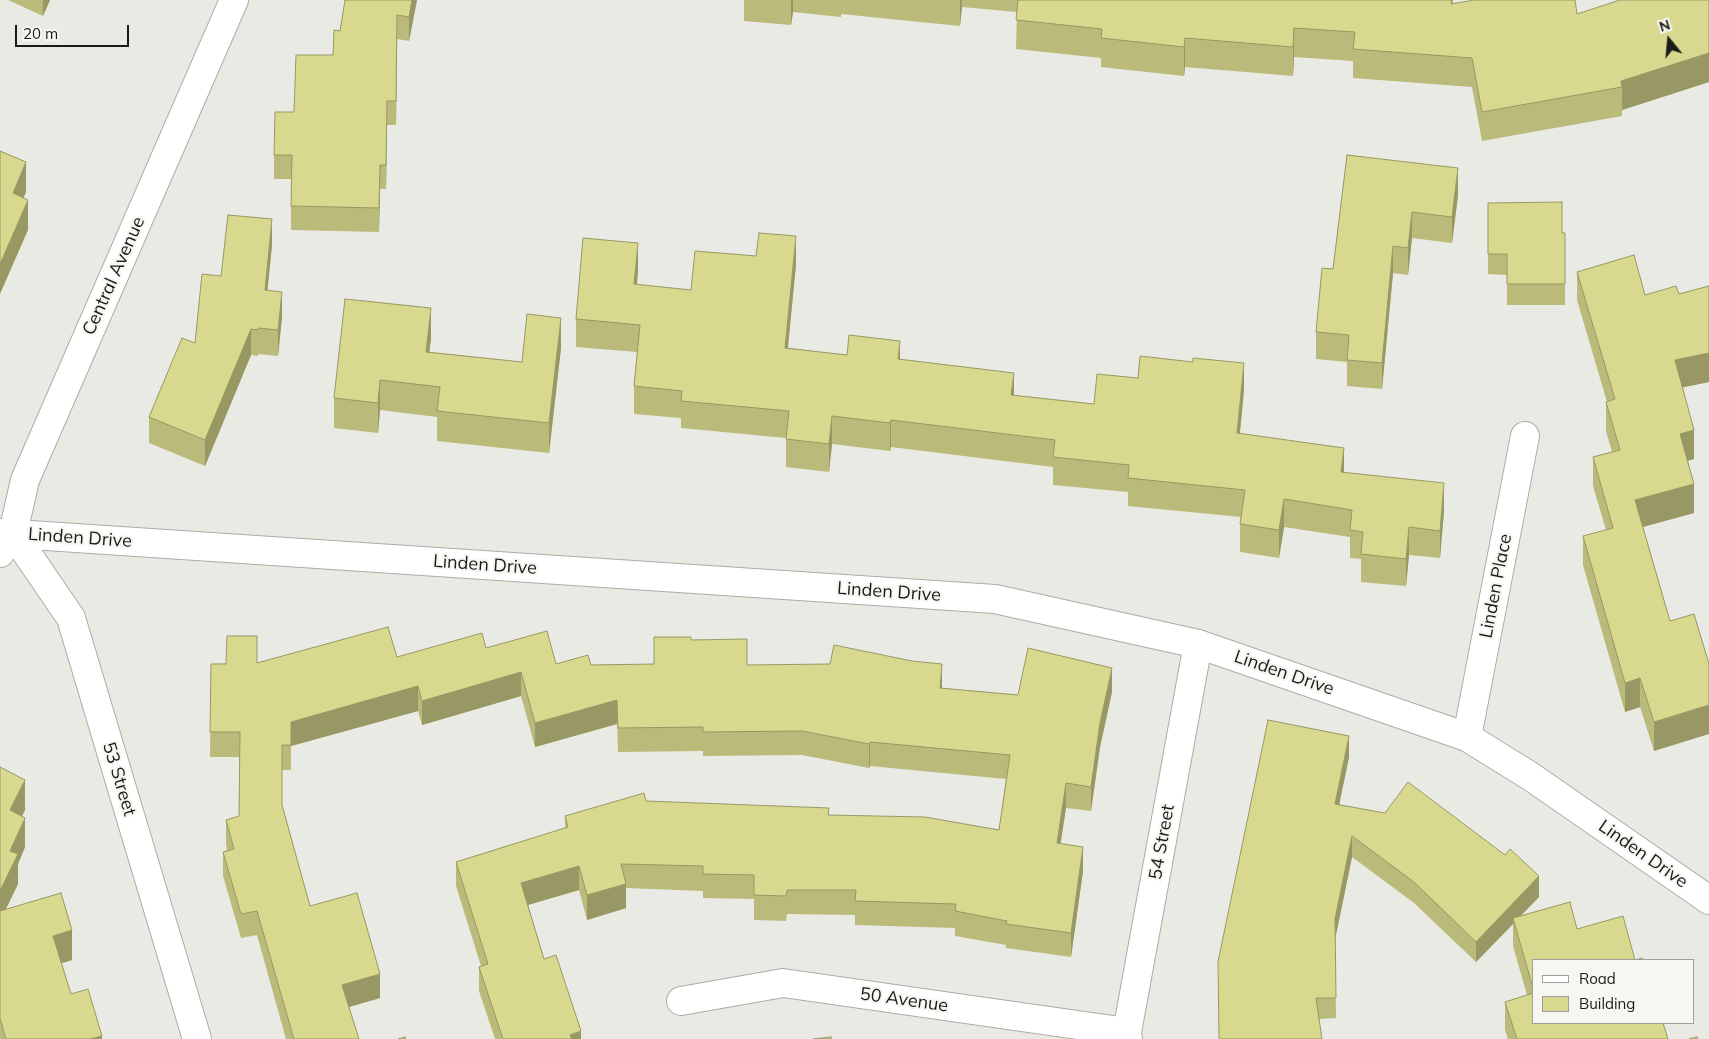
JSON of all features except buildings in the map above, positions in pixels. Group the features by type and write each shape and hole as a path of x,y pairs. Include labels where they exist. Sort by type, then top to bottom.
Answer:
{"street":[{"name":"Central Avenue","path":"4,540 25,480 234,0"},
{"name":"Linden Place","path":"1467,737 1525,436"},
{"name":"Linden Drive","path":"4,540 995,599 1198,644 1467,737 1530,776 1709,900"},
{"name":"53 Street","path":"4,540 71,618 197,1039"},
{"name":"54 Street","path":"1127,1036 1198,644"},
{"name":"50 Avenue","path":"682,1001 783,983 1127,1036"}]}
